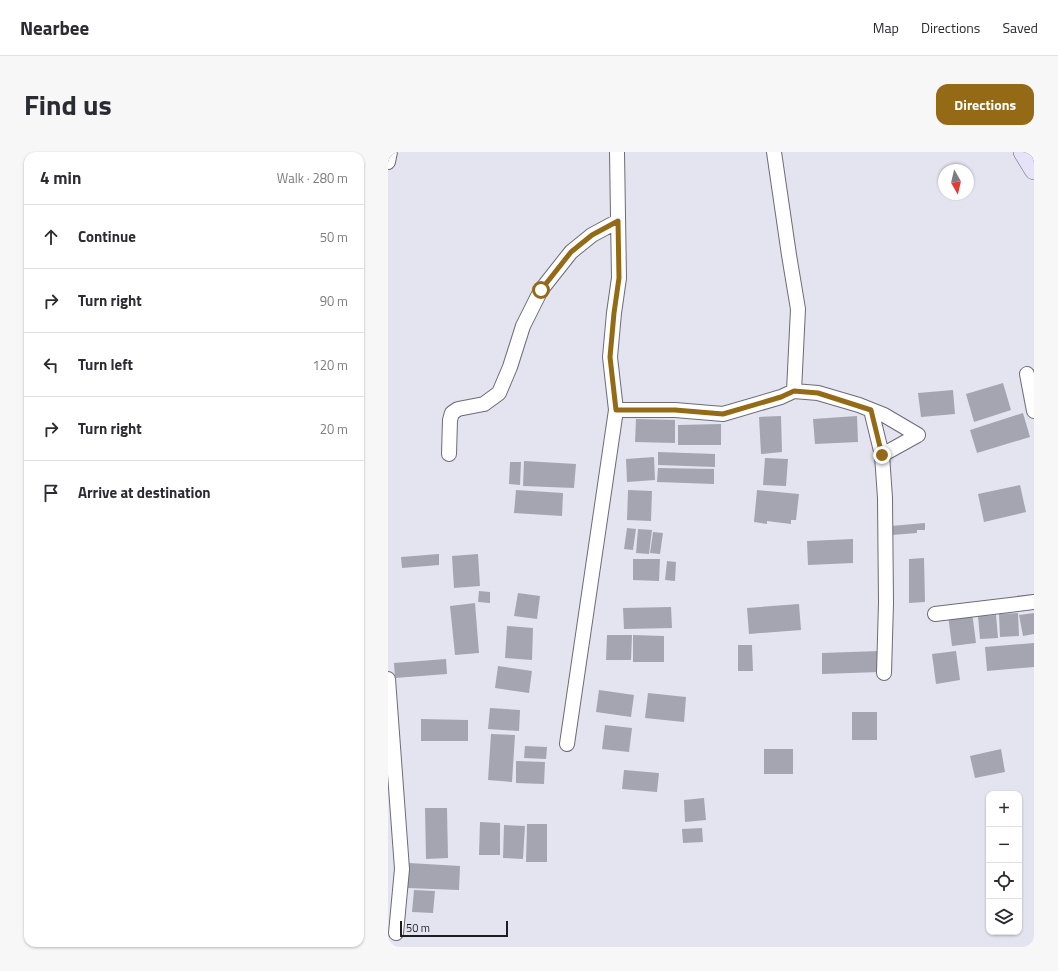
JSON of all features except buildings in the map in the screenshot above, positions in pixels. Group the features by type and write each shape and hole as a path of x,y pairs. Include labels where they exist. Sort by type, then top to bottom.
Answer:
{"street":[{"path":"388,162 390,152"},
{"path":"567,744 616,410 610,357 619,278 617,152"},
{"path":"774,152 798,309 794,391"},
{"path":"1023,152 1034,170"},
{"path":"449,454 450,420 452,413 458,409 484,404 499,393 510,367 523,326 541,290 571,252 592,235 618,221"},
{"path":"1027,374 1034,411"},
{"path":"616,410 675,410 723,414 781,397 794,391 818,393 884,415 918,435 882,455"},
{"path":"871,410 882,455 886,528 884,673"},
{"path":"935,614 1034,602"},
{"path":"388,679 402,868 396,933"}],"route":[{"path":"541,290 571,252 592,235 618,221 619,278 610,357 616,410 675,410 723,414 781,397 794,391 818,393 871,410 882,455"}]}
